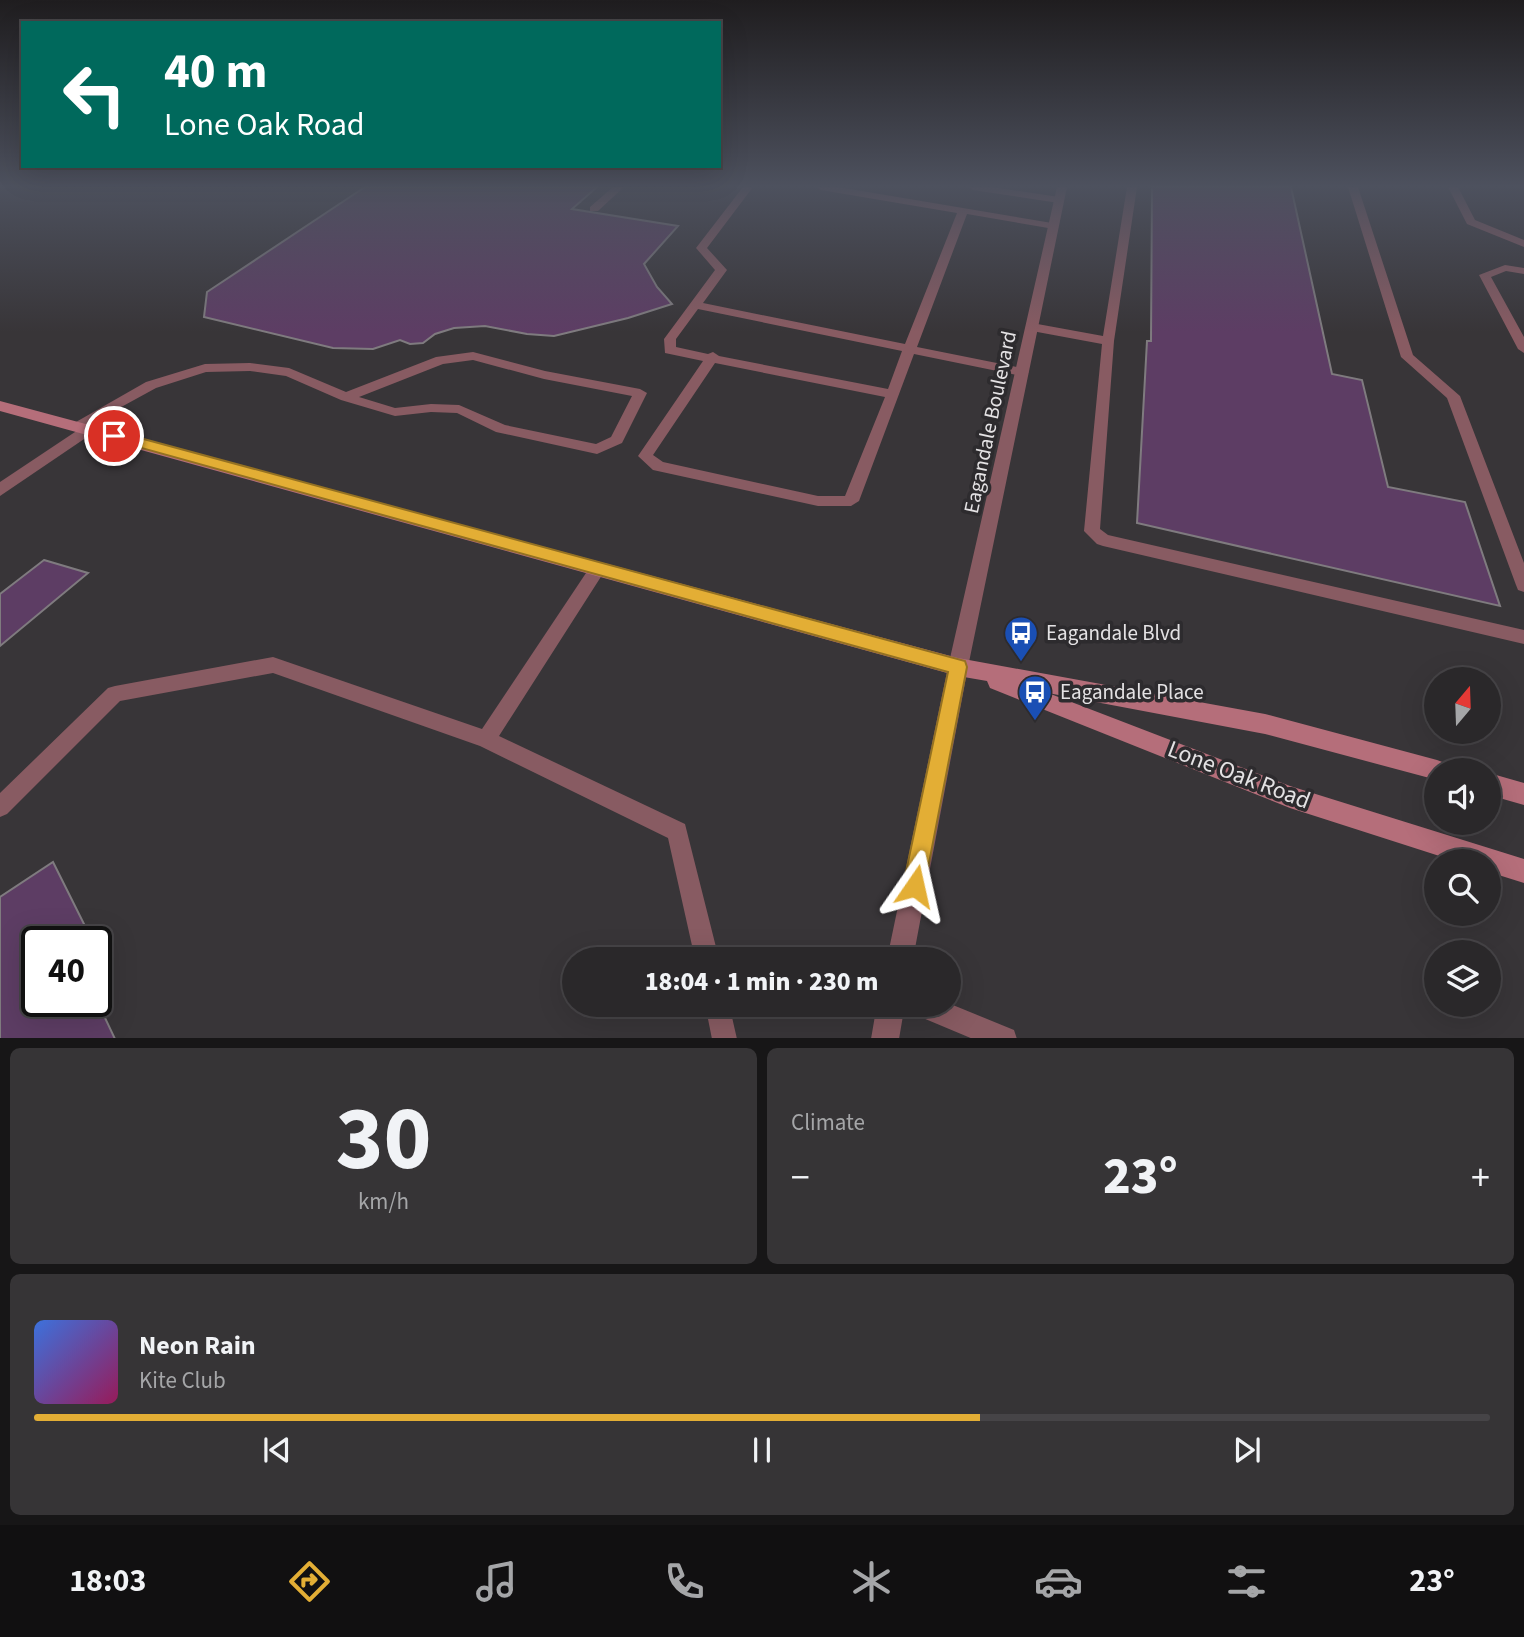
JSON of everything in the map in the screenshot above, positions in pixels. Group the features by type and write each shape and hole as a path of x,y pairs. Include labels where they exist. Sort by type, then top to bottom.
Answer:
{"main road":[{"name":"Lone Oak Road","path":"0,406 958,667 1265,724 1424,767"},
{"name":"Lone Oak Road","path":"958,667 1290,797 1524,871"},
{"path":"1501,787 1524,794"}],"street":[{"name":"Eagandale Boulevard","path":"958,667 1052,235"},
{"path":"0,490 81,427"},
{"path":"902,947 958,667"},
{"path":"885,1038 889,1017"}],"lane":[{"path":"710,235 701,247 721,270 670,339 669,350 713,356 892,394"},
{"path":"713,356 645,456 658,466 818,501 851,500 953,235"},
{"path":"1124,235 1108,341 1093,531 1096,536 1102,540 1524,637"},
{"path":"1368,235 1407,357 1453,396 1524,585"},
{"path":"1503,235 1524,244"},
{"path":"1524,271 1505,268 1485,275 1524,349"},
{"path":"696,305 1022,372"},
{"path":"1032,327 1108,341"},
{"path":"81,427 151,385 205,368 250,367 289,372 346,397 396,412 431,408 459,409 500,429 597,449 617,440 640,393 472,356 441,360 346,397"},
{"path":"486,740 598,568"},
{"path":"0,807 115,694 272,665 486,740 677,831 704,947"},
{"path":"720,1017 725,1038"},
{"path":"952,1017 1005,1038"}],"building":[{"path":"292,235 670,235 644,264 657,287 672,304 554,336 485,326 454,328 435,334 423,343 410,344 400,340 373,349 333,348 204,317 207,292"},
{"path":"1152,235 1302,235 1332,374 1362,380 1388,487 1465,502 1500,606 1137,523 1147,341 1151,341"},
{"path":"44,560 88,573 0,646 0,594"},
{"path":"53,862 85,926 21,926 21,1017 105,1017 115,1038 0,1038 0,897"}],"place":[{"name":"Eagandale Blvd","path":"1021,663"},
{"name":"Eagandale Place","path":"1035,722"}],"route":[{"path":"114,436 958,667 915,886"}]}
